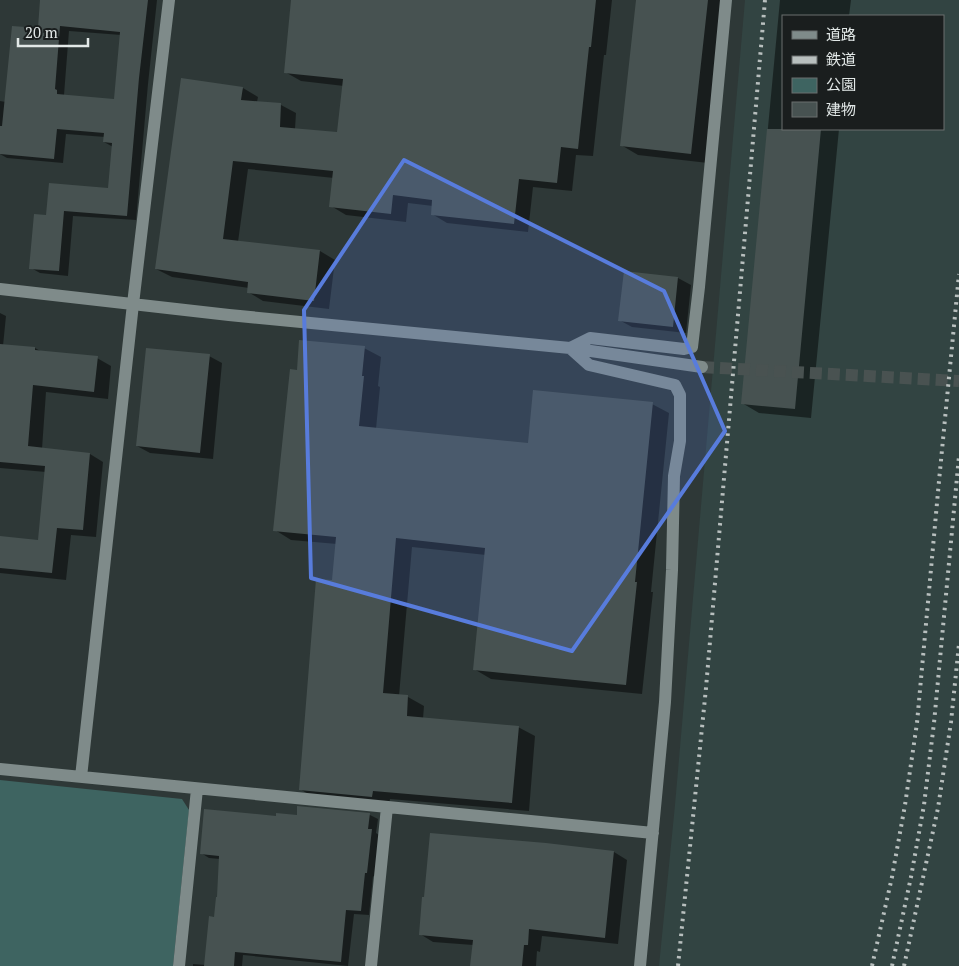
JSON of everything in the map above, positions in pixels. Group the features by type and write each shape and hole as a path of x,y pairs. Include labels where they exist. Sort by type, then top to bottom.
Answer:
{"street":[{"path":"81,777 133,304 169,0"},
{"path":"570,348 590,338 684,349 692,347 726,0"},
{"path":"0,289 229,315 570,348 702,367"},
{"path":"570,348 589,365 675,385 680,395 680,441 674,476 672,570 665,702 640,966"},
{"path":"0,769 653,833"},
{"path":"178,966 197,788"},
{"path":"371,966 387,807"}],"highlighted area":[{"path":"404,160 664,291 725,431 572,651 311,578 304,310"}],"shaded area":[{"path":"745,0 959,0 959,966 659,966 675,805"}],"green space":[{"path":"0,780 182,799 189,810 173,966 0,966"}],"building":[{"path":"40,0 148,0 127,216 64,211 59,271 29,269 34,214 46,215 49,183 108,188 112,143 103,142 104,133 57,129 54,159 0,154 0,126 2,126 12,26 38,28","holes":["60,26 120,32 114,99 57,94 55,89"]},
{"path":"291,0 596,0 578,149 561,147 557,183 519,179 514,224 431,215 432,200 393,195 391,214 329,207 333,171 233,161 223,239 320,250 314,301 247,293 248,282 155,269 181,78 243,87 241,100 281,103 280,127 337,132 343,79 284,73"},
{"path":"636,0 708,0 691,154 620,146"},
{"path":"767,129 821,130 795,409 741,404"},
{"path":"624,271 678,277 673,327 618,321"},
{"path":"299,340 365,346 359,426 528,443 533,390 653,402 626,685 473,670 485,548 396,538 383,693 408,695 407,716 519,726 512,803 373,791 372,797 299,790 316,579 332,580 336,537 273,531 290,369 297,370"},
{"path":"0,344 35,347 35,350 98,356 94,392 33,385 28,446 90,453 83,530 57,528 52,573 0,568 0,536 38,540 45,466 0,462"},
{"path":"146,348 210,354 200,453 136,446"},
{"path":"297,806 370,813 368,829 372,829 361,911 346,910 341,962 235,952 234,966 204,966 209,916 214,917 217,897 219,856 200,854 204,809 276,816 276,813 297,815"},
{"path":"430,833 614,851 605,938 529,929 528,945 524,945 522,966 470,966 473,940 419,935"}],"tunnel":[{"path":"702,367 959,381"}],"railway":[{"path":"678,966 706,688 765,0"},
{"path":"872,966 892,877 917,723 959,274"},
{"path":"892,966 924,805 934,723 959,456"},
{"path":"904,966 938,808 951,722 959,644"}]}
